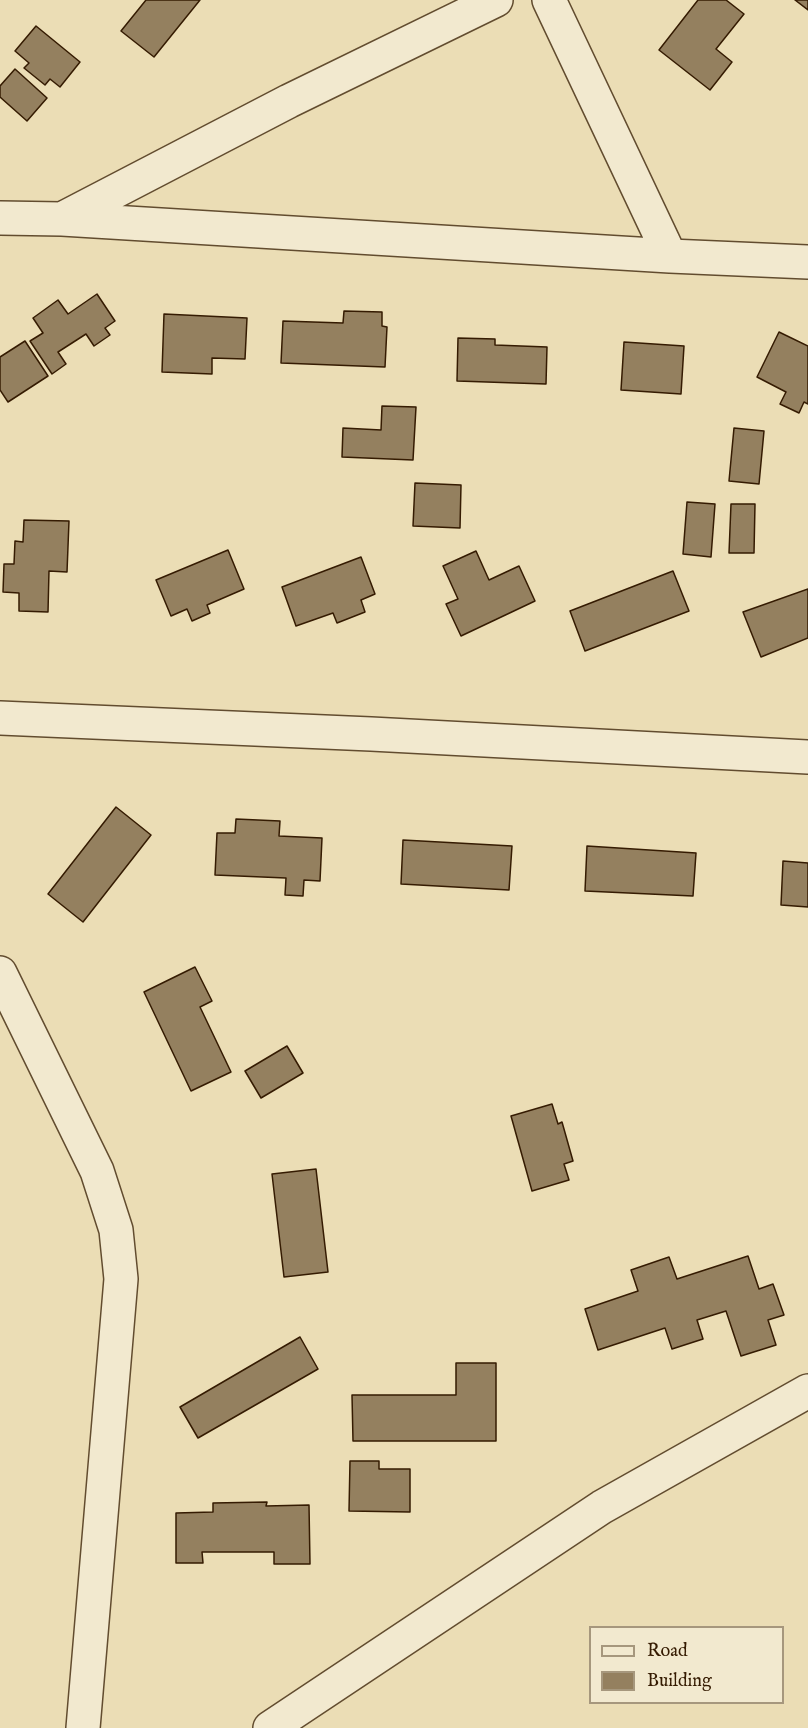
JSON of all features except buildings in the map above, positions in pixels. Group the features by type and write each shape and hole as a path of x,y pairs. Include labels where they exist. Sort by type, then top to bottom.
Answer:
{"street":[{"path":"62,219 289,101 496,0"},
{"path":"549,0 670,256"},
{"path":"0,218 62,219 670,256 808,262"},
{"path":"0,718 808,756"},
{"path":"0,973 97,1171 116,1230 121,1279 83,1728"},
{"path":"270,1728 602,1507 808,1391"}]}
